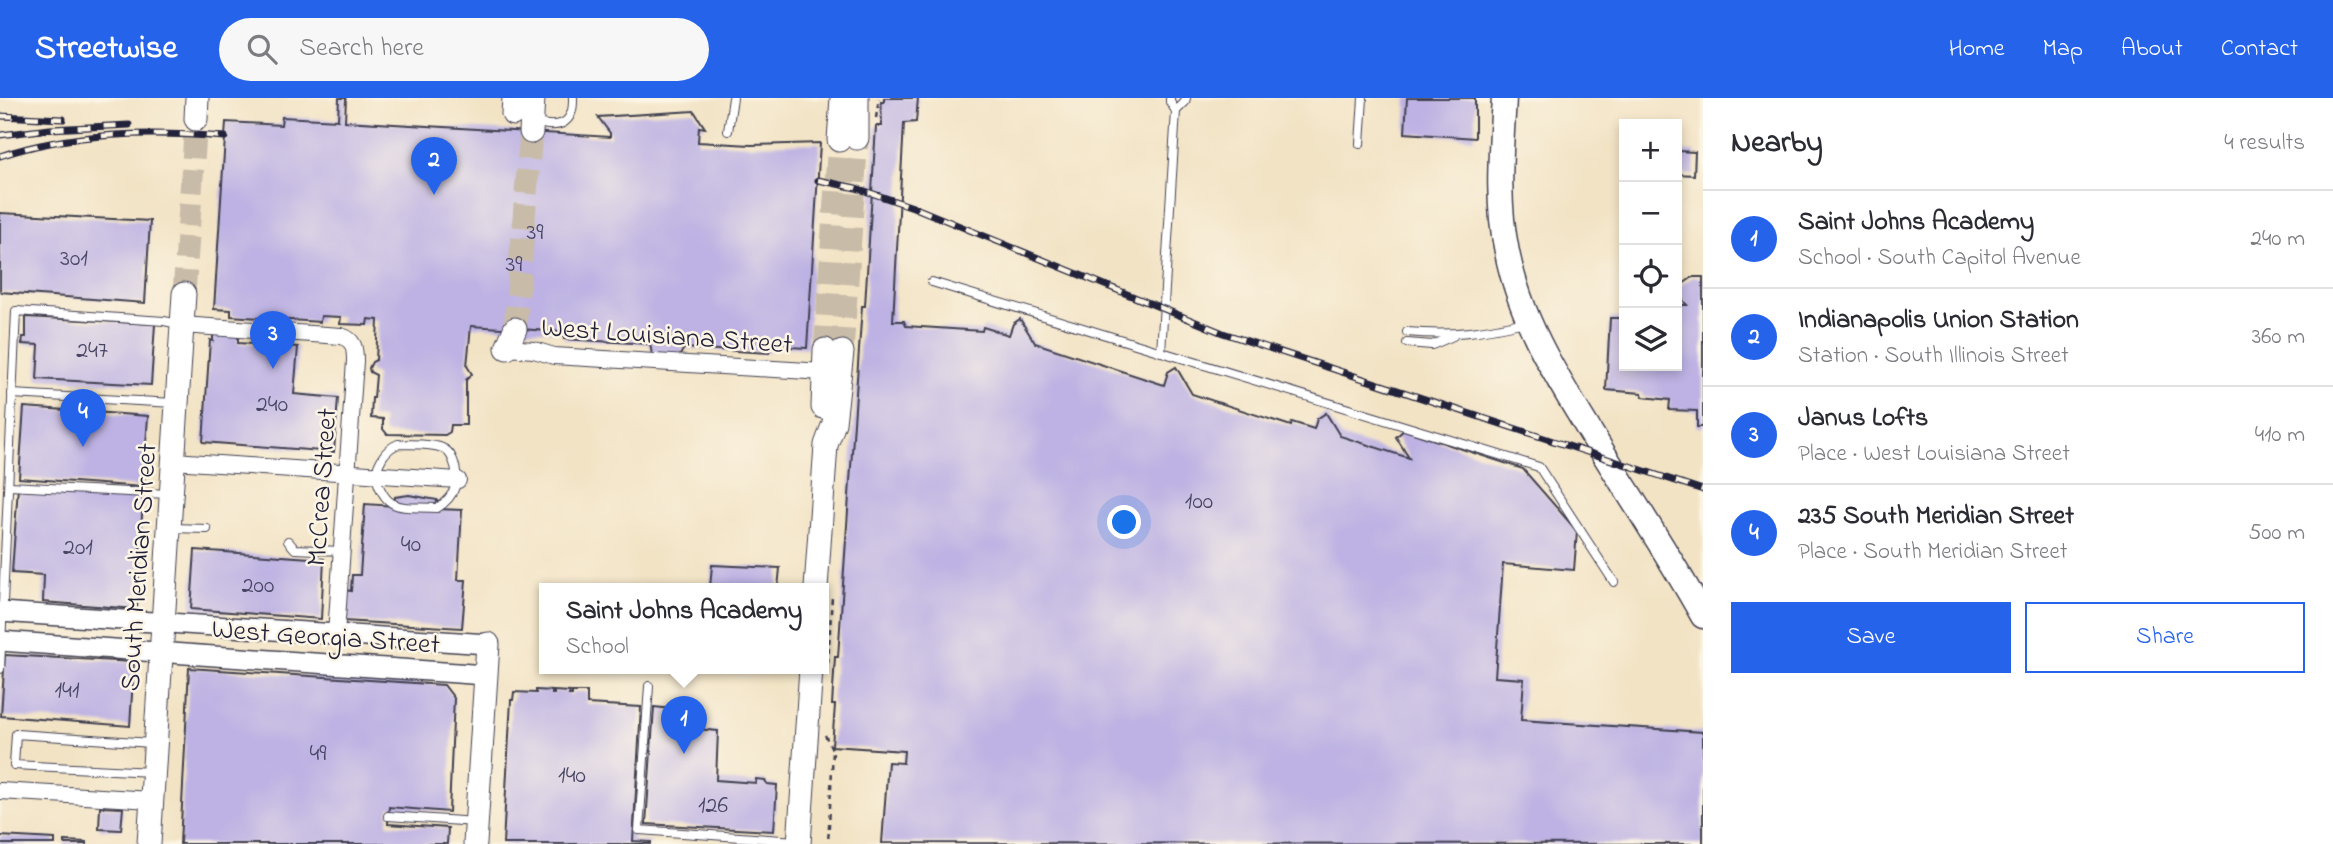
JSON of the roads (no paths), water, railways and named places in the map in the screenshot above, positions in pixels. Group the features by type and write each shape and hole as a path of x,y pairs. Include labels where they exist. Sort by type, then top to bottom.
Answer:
{"main road":[{"path":"522,116 533,98"},
{"path":"842,98 848,139 857,98"},
{"path":"1504,98 1499,160 1502,222 1510,266 1528,321 1546,360 1703,616"},
{"name":"South Meridian Street","path":"149,844 184,294"},
{"path":"816,583 827,445 834,424 830,358"},
{"path":"476,833 488,644"},
{"path":"799,843 811,674"}],"street":[{"name":"McCrea Street","path":"182,325 341,336 353,343 355,361 336,634"},
{"name":"West Louisiana Street","path":"511,338 534,350 554,356 830,358"},
{"path":"173,461 458,480"},
{"name":"West Georgia Street","path":"1,612 488,644"},
{"name":"West Georgia Street","path":"1,641 486,675"},
{"path":"0,791 152,800"}],"lane":[{"path":"522,116 544,125 563,124 569,120 574,108 573,98"},
{"path":"728,131 733,98"},
{"path":"1161,352 1176,111 1170,98"},
{"path":"1176,111 1186,98"},
{"path":"1360,144 1363,98"},
{"path":"932,282 1539,467 1614,582"},
{"path":"0,669 16,311 163,321 182,325"},
{"path":"1407,332 1455,335 1528,321"},
{"path":"1406,343 1432,345 1455,335"},
{"path":"12,394 177,404"},
{"path":"398,444 444,448 450,453 458,480 451,496 437,508 394,505 383,496 374,474 381,458 390,447 398,444"},
{"path":"9,486 171,494"},
{"path":"169,527 207,529"},
{"path":"288,541 295,549 341,551"},
{"path":"649,686 639,830 799,843"},
{"path":"153,772 14,765 16,734 155,743"},
{"path":"388,816 476,833"}],"tunnel":[{"path":"184,294 196,119"},
{"path":"515,329 531,132"},
{"path":"842,352 857,138"},
{"path":"825,350 839,140"}],"railway":[{"path":"0,116 63,119"},
{"path":"0,135 50,129 129,125"},
{"path":"0,156 55,142 111,135 225,137"},
{"path":"818,180 856,188 913,207 1223,333 1703,490"}],"place":[{"name":"Indianapolis Union Station","path":"434,195"},
{"name":"Janus Lofts","path":"273,369"},
{"name":"235 South Meridian Street","path":"83,447"},
{"name":"Saint Johns Academy","path":"684,754"}]}
